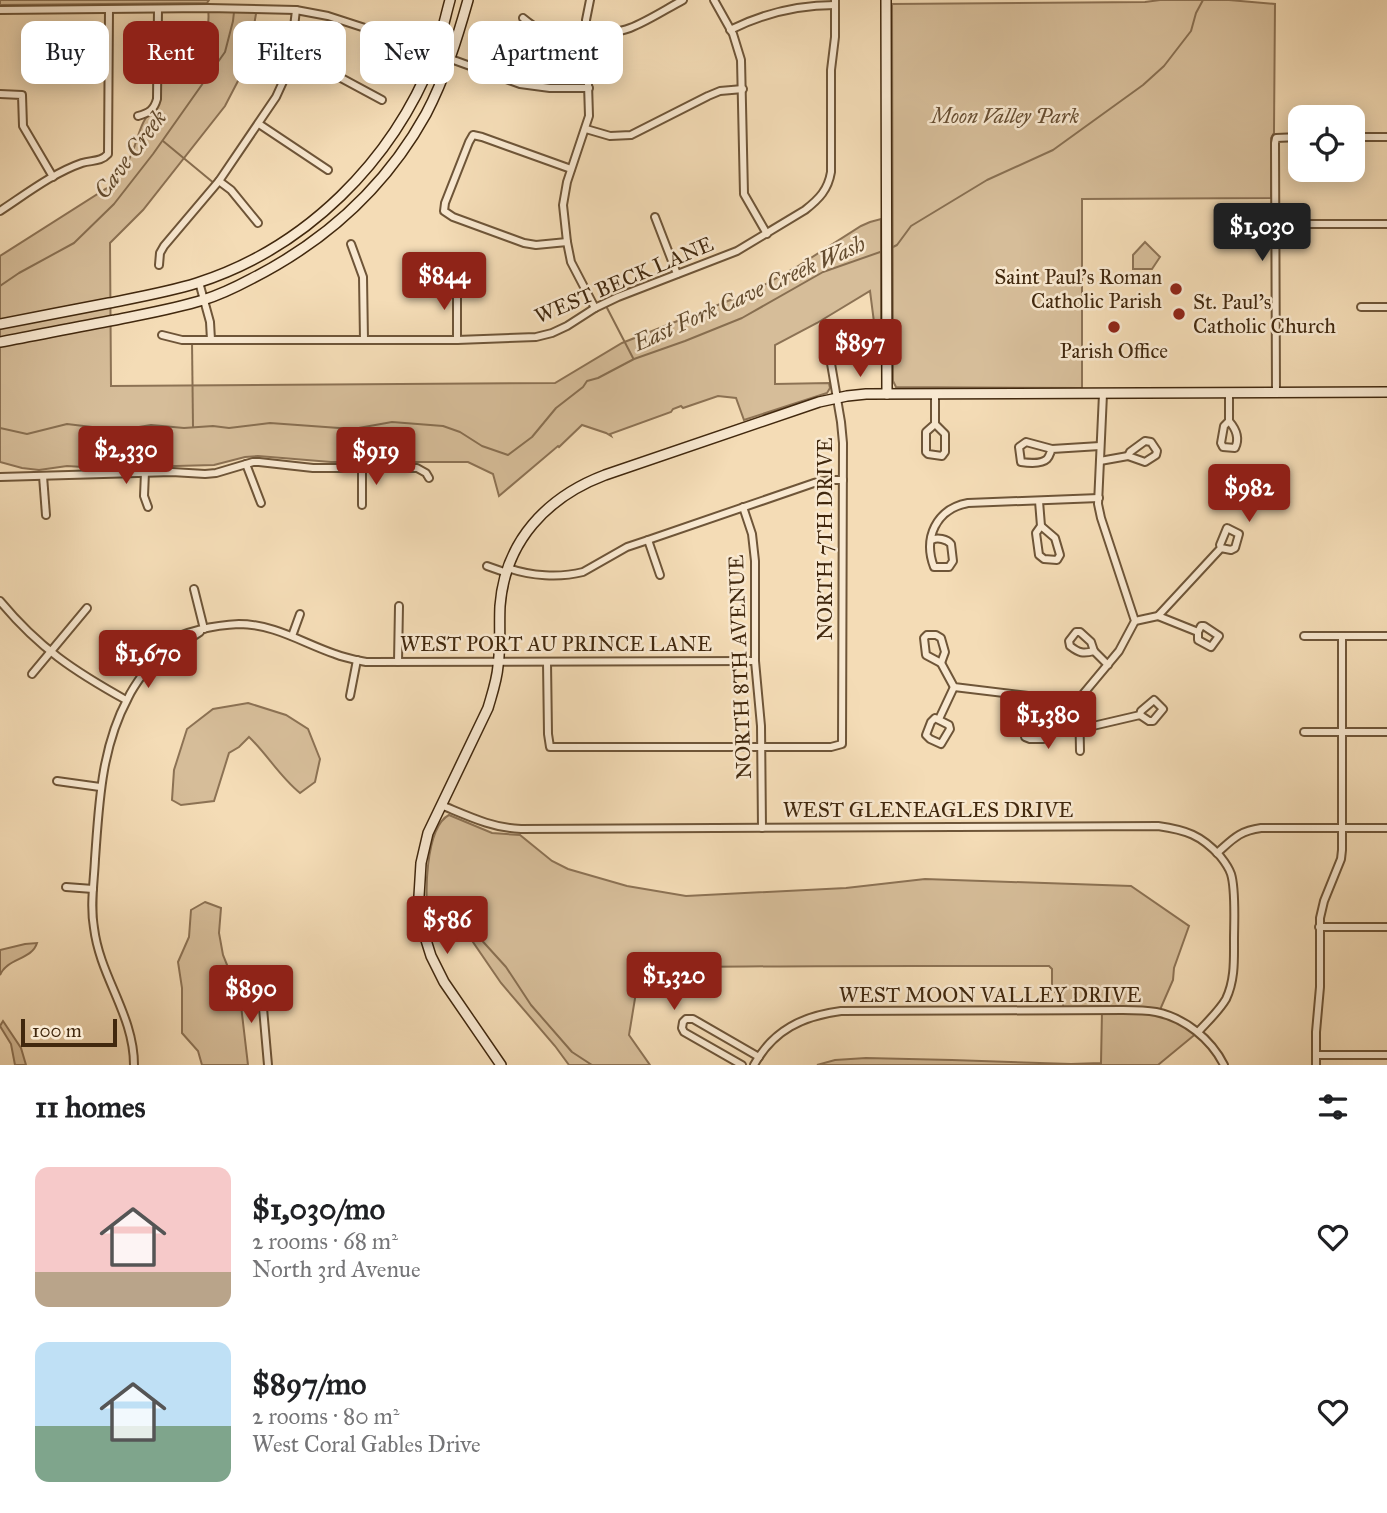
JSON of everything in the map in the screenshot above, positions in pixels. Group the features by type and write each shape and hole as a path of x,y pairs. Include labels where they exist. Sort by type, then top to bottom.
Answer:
{"street":[{"path":"444,21 450,0"},
{"path":"454,47 468,0"},
{"path":"587,21 590,0"},
{"path":"623,30 683,0"},
{"path":"714,0 730,30 741,60 744,194 767,234"},
{"path":"886,0 887,394"},
{"path":"730,30 754,19 788,9 835,3"},
{"name":"WEST BECK LANE","path":"162,335 182,340 457,340 536,337 567,326 595,308 618,298 726,256 767,234 815,202 827,189 831,172 831,70 835,3"},
{"path":"0,211 53,177 80,164 106,158 109,150 109,9"},
{"path":"138,116 155,108 158,99 158,9"},
{"path":"0,10 296,10 360,27"},
{"path":"295,21 296,10"},
{"path":"523,18 526,21"},
{"path":"454,61 532,87 589,89"},
{"path":"346,81 382,100"},
{"path":"159,265 164,246 219,181 259,124 281,84"},
{"path":"1,324 200,282 282,243 320,216 350,188 398,127 421,84"},
{"path":"0,342 204,300 279,265 329,231 372,190 400,155 426,115 440,84"},
{"path":"589,84 589,116 563,198 568,252 575,272 595,308"},
{"path":"586,129 610,136 631,135 720,91 743,89"},
{"path":"0,94 22,95 23,126 53,177"},
{"path":"259,124 328,170"},
{"path":"567,242 536,245 524,243 453,217 444,211 473,135 571,169"},
{"path":"1365,137 1387,138"},
{"path":"1276,392 1275,143 1276,138 1288,138"},
{"path":"219,181 231,190 258,223"},
{"path":"656,217 677,274"},
{"path":"1275,224 1387,224"},
{"path":"351,244 363,278 364,340"},
{"path":"200,282 210,322 211,340"},
{"path":"457,285 457,340"},
{"path":"1361,307 1387,307"},
{"name":"NORTH 7TH DRIVE","path":"761,747 831,747 842,744 842,433 824,335"},
{"path":"1229,392 1229,421"},
{"path":"501,1065 444,982 431,956 420,921 421,863 428,833 488,708 499,662 500,607 508,570 520,541 555,502 582,484 606,475 819,402 857,394 1387,392"},
{"path":"935,394 935,424 945,433 945,452 942,456 926,452 926,432 935,424"},
{"path":"1080,751 1079,699 1119,651 1135,621 1101,518 1098,498 1103,394"},
{"path":"1052,449 1044,461 1021,462 1019,447 1026,442 1052,449 1100,446"},
{"path":"1100,461 1128,456"},
{"path":"0,477 145,472 216,473 259,462 313,468 417,468 429,478"},
{"path":"246,464 261,503"},
{"path":"362,468 362,505"},
{"path":"145,472 144,496 148,507"},
{"path":"43,476 46,514"},
{"path":"487,566 537,575 576,574 627,547 821,481 843,480"},
{"path":"932,540 935,538 951,544 953,561 949,567 934,568 930,544 932,531 942,516 956,506 968,503 1098,498"},
{"path":"1039,500 1041,526 1036,533 1039,555 1044,559 1059,559 1057,541 1041,526"},
{"name":"NORTH 8TH AVENUE","path":"743,507 752,534 755,561 755,661 761,747 762,828"},
{"path":"648,540 660,575"},
{"path":"1158,616 1221,548"},
{"path":"194,589 204,629"},
{"path":"0,601 50,653 88,679 126,700"},
{"path":"398,606 398,662"},
{"path":"32,674 87,608"},
{"path":"292,636 300,614"},
{"path":"1135,621 1158,616 1198,632"},
{"name":"WEST PORT AU PRINCE LANE","path":"134,1065 130,1027 98,950 93,922 100,787 108,752 126,700 153,655 164,644 184,634 242,624 268,628 337,655 366,662 755,661"},
{"path":"941,663 945,652 941,638 927,635 924,638 926,655 941,663 954,687"},
{"path":"1304,636 1387,636"},
{"path":"1316,1065 1320,987 1319,927 1321,911 1342,850 1342,636"},
{"path":"1094,651 1108,665"},
{"path":"350,696 357,660"},
{"path":"547,662 550,747 761,747"},
{"path":"954,687 1062,700 1079,699"},
{"path":"939,719 954,687"},
{"path":"1032,717 1034,697"},
{"path":"1080,729 1140,715"},
{"path":"1304,732 1387,732"},
{"path":"57,781 100,787"},
{"name":"WEST GLENEAGLES DRIVE","path":"441,805 480,822 506,829 1158,826 1182,829 1195,834 1225,862 1231,874 1234,903 1231,985 1225,1000 1198,1032"},
{"path":"1217,853 1241,833 1261,828 1387,828"},
{"path":"66,887 93,889"},
{"path":"1319,927 1387,927"},
{"path":"266,986 263,1008 268,1065"},
{"name":"WEST MOON VALLEY DRIVE","path":"754,1065 770,1043 794,1024 823,1013 1147,1011 1181,1021 1198,1032 1224,1065"},
{"path":"742,1065 684,1032 683,1021 693,1020 759,1057"},
{"path":"1316,1055 1387,1055"}],"green space":[{"path":"0,0 209,0 207,3 0,5"},
{"name":"Moon Valley Park","path":"1229,0 1275,4 1271,198 1082,199 1082,388 896,387 893,381 892,4"},
{"path":"208,8 257,8 255,21 233,21 233,84 236,84 225,106 143,210 110,243 111,386 555,383 622,343 753,291 861,226 881,219 881,330 875,330 870,291 775,345 775,384 829,383 827,393 744,420 736,398 718,396 683,408 681,406 610,434 611,436 582,425 499,496 493,474 468,462 331,462 258,456 214,465 100,468 67,466 39,470 0,462 0,256 110,186 127,163 145,119 155,108 157,84 219,84 219,21 208,21"},
{"path":"1145,242 1160,257 1152,269 1133,269 1133,255"},
{"path":"248,703 286,715 308,729 320,759 315,782 300,793 249,737 229,753 214,801 181,805 172,800 174,770 187,729 213,709"},
{"path":"449,815 492,833 520,835 552,861 568,869 627,886 686,896 846,888 925,879 1131,886 1189,926 1174,968 1173,980 1159,1012 1198,1032 1158,1065 817,1065 835,1060 866,1058 1101,1063 1102,1011 1063,1010 1063,1003 1052,988 1052,969 1049,966 640,968 629,1035 650,1065 569,1065 501,983 466,932 429,923 428,864 435,834 441,822"},
{"path":"205,902 221,908 219,933 223,955 240,997 248,1065 202,1065 198,1051 182,1033 182,988 178,962 189,937 191,910"},
{"path":"37,943 30,953 8,965 0,975 0,950"},
{"path":"3,1021 21,1048 26,1065 15,1065 11,1044 0,1026"}],"waterway":[{"name":"East Fork Cave Creek Wash","path":"891,248 897,245 911,226 987,180 1053,150 1143,85 1164,66 1191,31 1203,0"},
{"name":"Cave Creek","path":"0,286 74,243 114,204 225,52 234,12"},
{"path":"163,141 215,184"},
{"name":"East Fork Cave Creek Wash","path":"0,428 27,434 67,424 92,427 133,428 151,425 229,428 270,423 353,429 392,422 443,426 460,432 482,446 508,455 532,437 556,408 587,381 634,359 742,318 823,272 883,251"},
{"path":"605,304 633,358"},
{"path":"192,341 193,427"},
{"path":"449,918 477,935 506,967 531,1005 572,1052 592,1065"}],"place":[{"name":"Saint Paul's Roman Catholic Parish","path":"1176,289"},
{"name":"St. Paul's Catholic Church","path":"1179,314"},
{"name":"Parish Office","path":"1114,327"}]}
